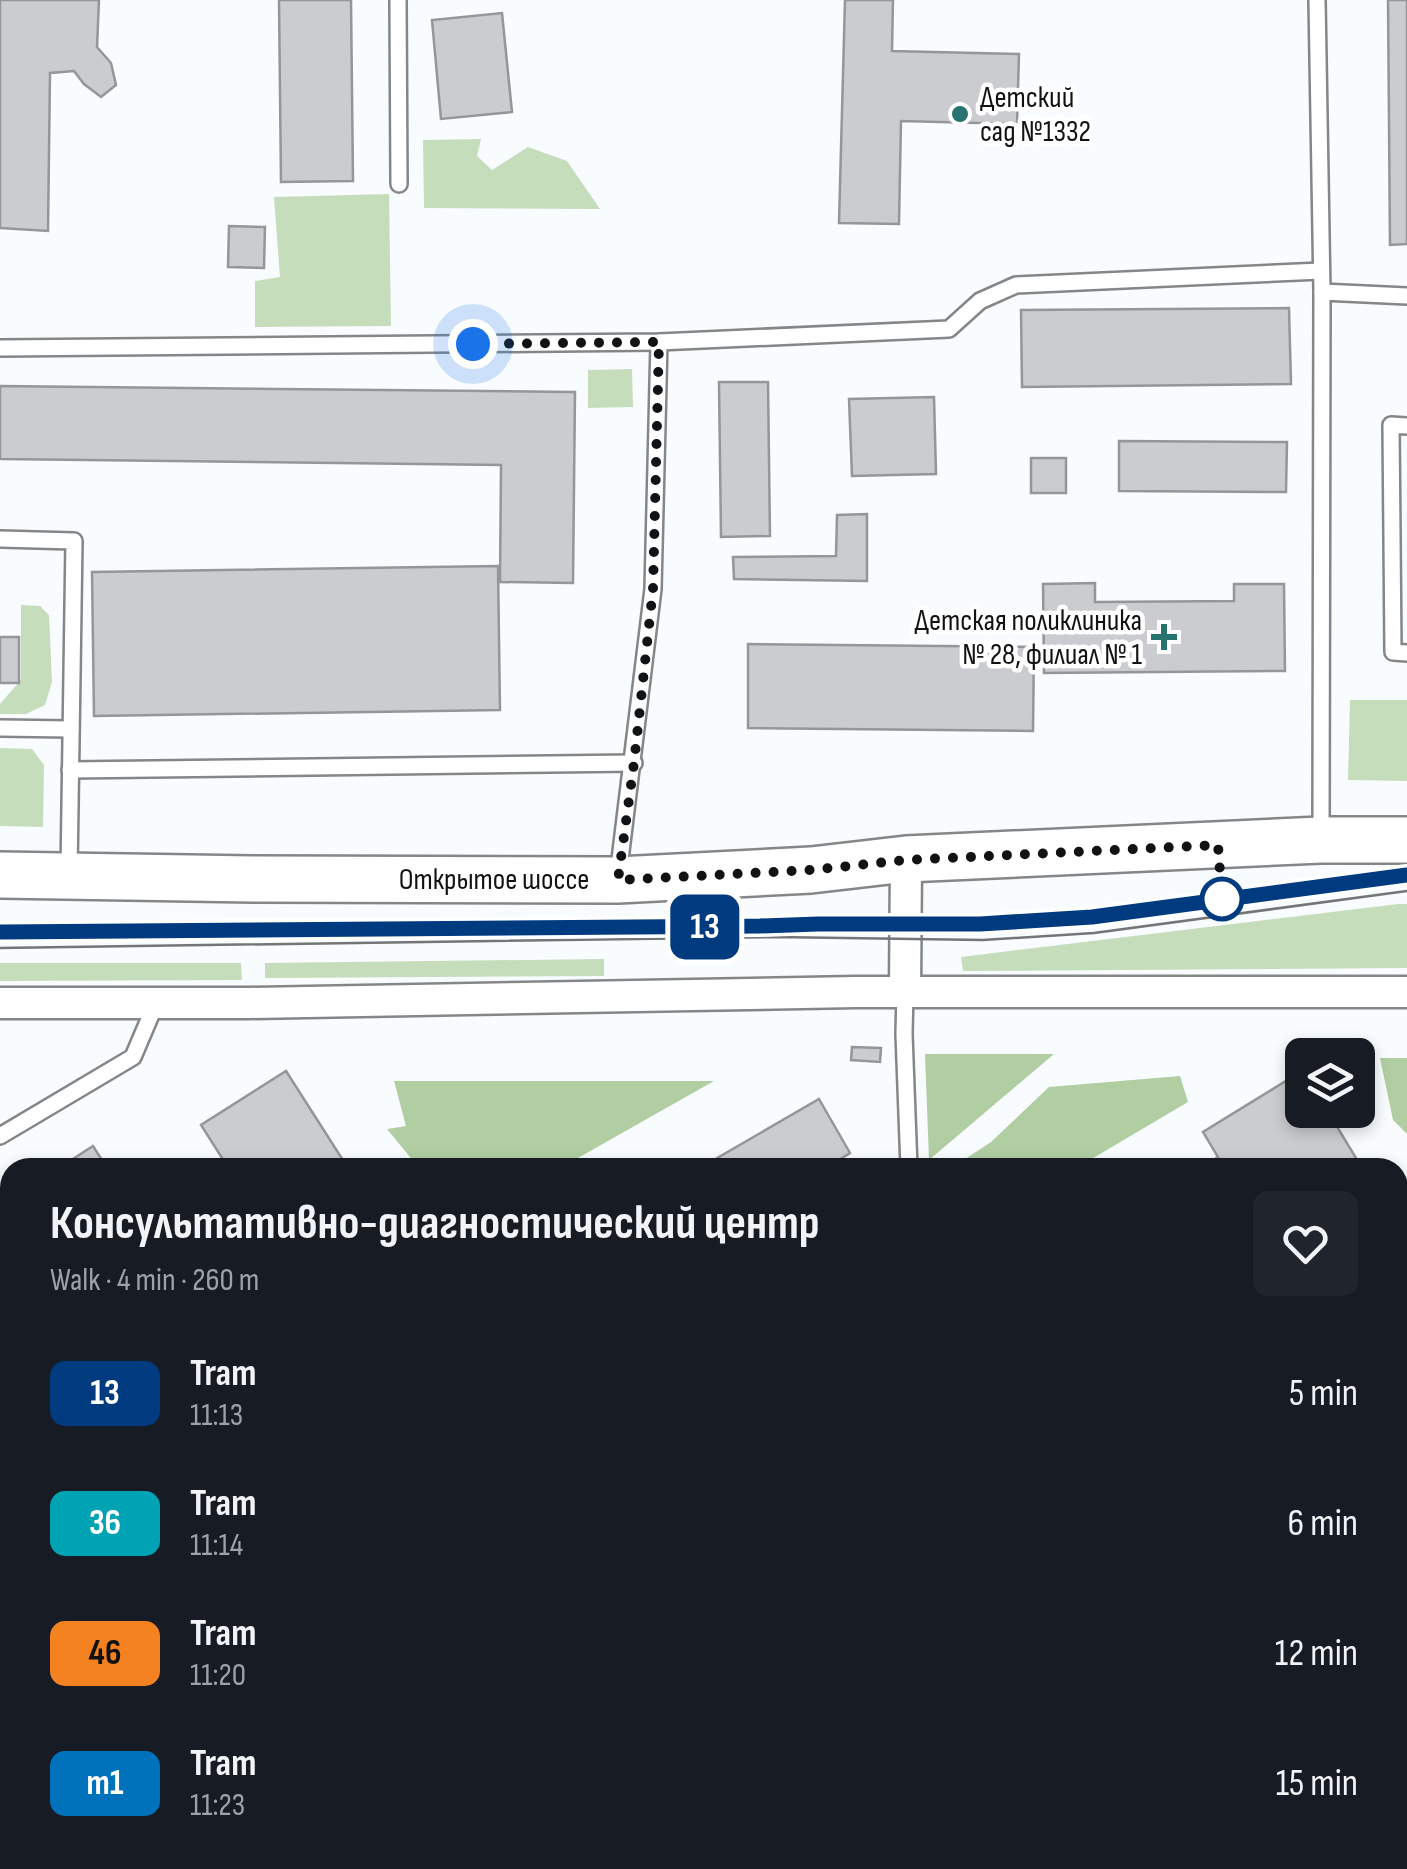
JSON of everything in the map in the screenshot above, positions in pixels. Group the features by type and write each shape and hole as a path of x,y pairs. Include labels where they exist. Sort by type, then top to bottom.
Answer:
{"street":[{"name":"Открытое шоссе","path":"0,875 618,880 811,870 906,860 1320,840 1407,840"},
{"path":"905,992 906,860"},
{"path":"0,1003 248,1003 905,992 1407,992"}],"lane":[{"path":"398,0 399,184"},
{"path":"1317,0 1322,271 1320,840"},
{"path":"0,348 659,342 948,329 980,301 1016,285 1322,271"},
{"path":"1322,292 1407,296"},
{"path":"618,880 653,589 659,342"},
{"path":"1407,426 1391,425 1393,652 1407,652"},
{"path":"0,539 74,540 68,876"},
{"path":"0,728 71,729"},
{"path":"70,770 634,763"},
{"path":"905,992 909,1158"},
{"path":"0,1136 133,1057 156,1002"}],"green space":[{"path":"481,139 477,156 492,170 528,147 567,161 600,209 424,208 423,140"},
{"path":"389,194 391,326 255,327 255,281 280,277 274,197"},
{"path":"632,369 633,407 588,408 588,370"},
{"path":"21,605 40,606 49,615 52,682 45,705 26,714 0,714 0,704 21,680"},
{"path":"1350,700 1407,700 1407,781 1348,780"},
{"path":"0,748 32,749 44,765 43,827 0,826"},
{"path":"1407,904 1407,968 963,971 961,957"},
{"path":"604,959 604,976 265,978 265,963"},
{"path":"0,963 241,963 242,980 0,981"},
{"path":"925,1054 1054,1054 931,1158"},
{"path":"1380,1058 1407,1058 1407,1134 1393,1120"},
{"path":"1180,1076 1188,1102 1093,1158 967,1158 991,1142 1049,1087"},
{"path":"394,1081 714,1081 578,1158 411,1158 387,1129 406,1126"}],"building":[{"path":"0,0 99,0 97,47 111,63 116,85 101,97 74,71 50,73 48,231 0,228"},
{"path":"279,0 351,0 353,181 281,182"},
{"path":"845,0 893,0 892,51 1019,54 1017,124 901,121 899,224 839,223"},
{"path":"1388,0 1407,0 1407,244 1390,245"},
{"path":"502,13 512,112 441,119 432,20"},
{"path":"229,226 265,227 264,268 228,267"},
{"path":"1289,308 1291,384 1022,387 1021,310"},
{"path":"719,382 768,382 770,536 721,537"},
{"path":"0,386 575,392 573,583 500,582 501,465 0,459"},
{"path":"934,397 936,474 852,476 849,399"},
{"path":"1119,441 1287,442 1286,492 1119,491"},
{"path":"1031,458 1066,458 1066,493 1031,493"},
{"path":"867,514 867,581 734,579 733,557 836,556 837,515"},
{"path":"498,566 500,710 94,716 92,572"},
{"name":"Детская поликлиника № 28, филиал № 1","path":"1095,583 1095,602 1234,601 1234,584 1284,584 1285,671 1044,673 1043,584"},
{"path":"0,637 19,637 19,683 0,683"},
{"path":"748,644 1034,647 1033,731 748,728"},
{"path":"852,1047 881,1048 880,1062 851,1060"},
{"path":"286,1071 342,1158 222,1158 201,1125"},
{"path":"1285,1081 1285,1128 1338,1128 1356,1158 1216,1158 1203,1132"},
{"path":"819,1099 850,1153 842,1158 717,1158"},
{"path":"93,1146 101,1158 74,1158"}],"tram line":[{"path":"945,924 1092,917 1407,875"},
{"name":"13","path":"0,932 980,924 1092,917 1407,875"},
{"path":"0,948 774,937 983,940 1094,933 1407,891"},
{"path":"0,932 375,929"}],"place":[{"name":"Детский сад №1332","path":"960,114"},
{"name":"Детская поликлиника № 28, филиал № 1","path":"1164,637"}],"route":[{"path":"473,344 659,342 653,589 618,880 811,870 906,860 1218,845 1222,899"}]}
